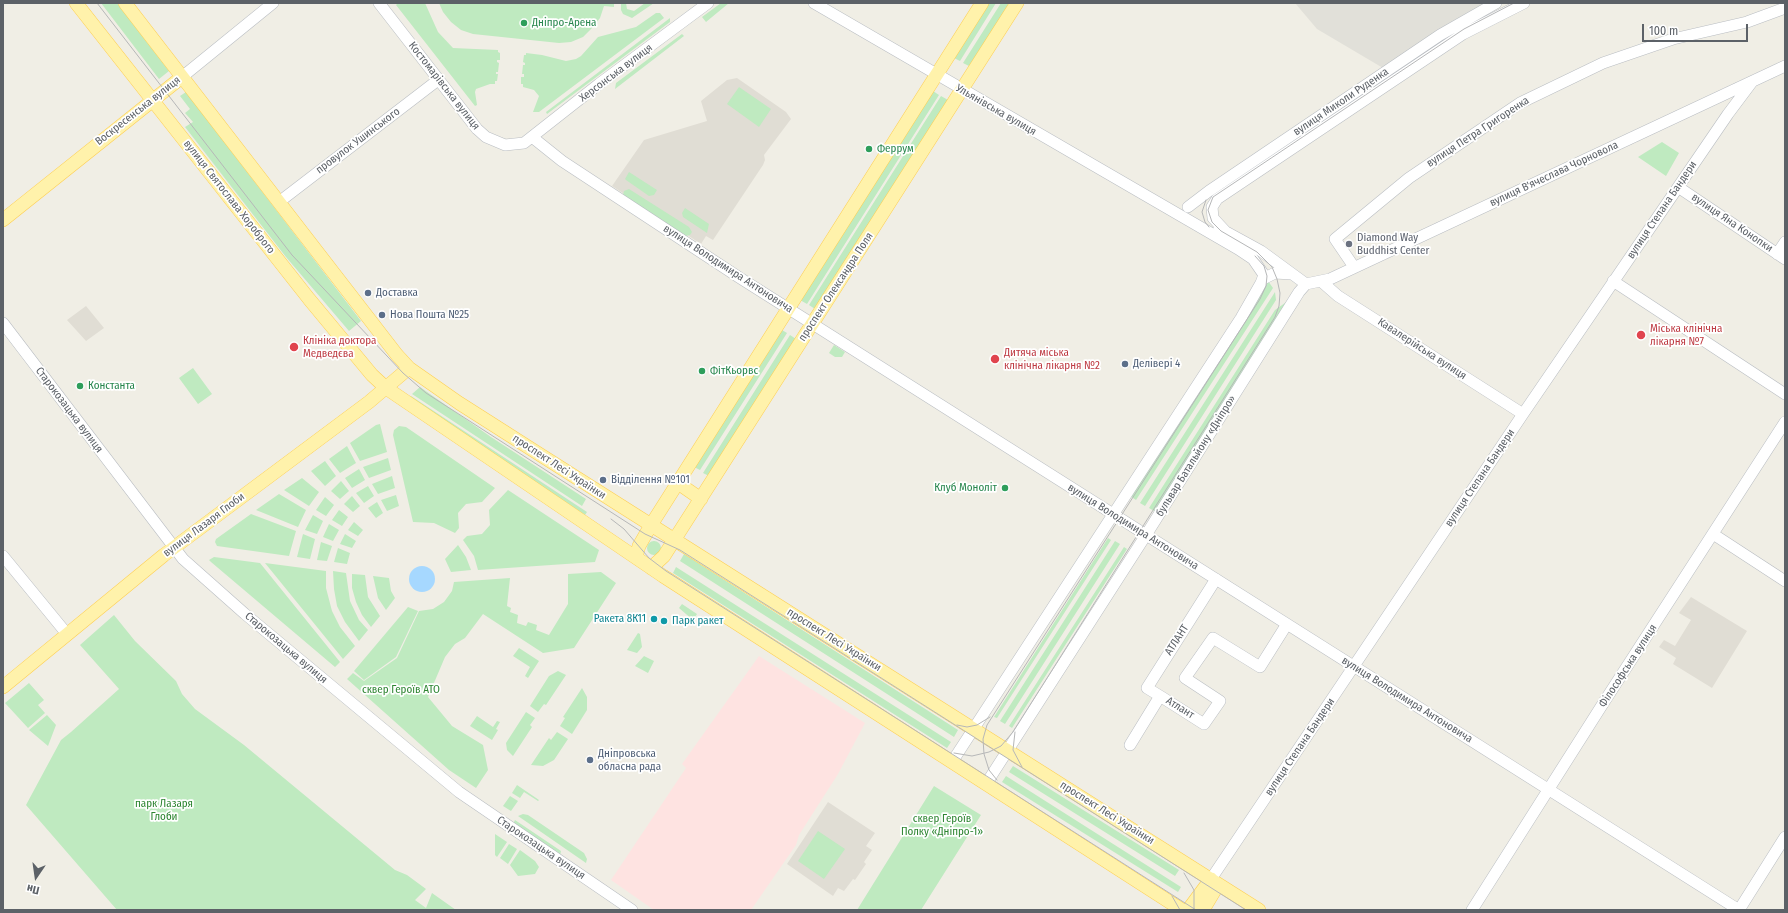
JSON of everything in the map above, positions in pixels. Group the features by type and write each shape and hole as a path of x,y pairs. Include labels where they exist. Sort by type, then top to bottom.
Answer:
{"main road":[{"name":"вулиця Святослава Хороброго","path":"76,3 309,299 372,375 386,388"},
{"path":"125,3 397,355 409,368"},
{"path":"636,557 639,546 651,525 982,3"},
{"name":"проспект Олександра Поля","path":"651,568 664,556 701,499 812,323 963,90 1016,3"},
{"name":"Воскресенська вулиця","path":"3,220 152,99 182,77"},
{"name":"вулиця Лазаря Глоби","path":"3,687 174,548 386,388 409,368"},
{"name":"проспект Лесі Українки","path":"409,368 459,403 1009,750 1259,910"},
{"path":"386,388 651,568 1182,910"},
{"path":"678,483 701,499"},
{"path":"1203,910 1215,890 1214,883 1211,879"},
{"name":"вулиця Степана Бандери","path":"1188,910 1211,879"},
{"path":"1163,898 1174,910"}],"street":[{"name":"Воскресенська вулиця","path":"182,77 273,3"},
{"name":"Костомарівська вулиця","path":"379,3 438,80 486,138 505,145 528,140"},
{"name":"Херсонська вулиця","path":"528,140 708,3"},
{"name":"Ульянівська вулиця","path":"814,3 1169,209 1184,211 1261,251 1306,284"},
{"name":"вулиця Миколи Руденка","path":"1184,211 1209,191 1434,39 1496,3"},
{"name":"вулиця Миколи Руденка","path":"1184,211 1215,201 1463,34 1524,3"},
{"name":"вулиця Петра Григоренка","path":"1354,267 1335,239 1409,178 1520,103 1603,62 1673,39 1746,22 1785,8"},
{"name":"вулиця В'ячеслава Чорновола","path":"1322,282 1785,66"},
{"name":"провулок Ушинського","path":"279,202 438,80"},
{"name":"вулиця Степана Бандери","path":"1211,879 1523,414 1728,114 1754,80"},
{"name":"вулиця Володимира Антоновича","path":"528,140 788,308 1739,910"},
{"name":"вулиця Яна Конопки","path":"1678,187 1781,256"},
{"path":"1215,201 1212,207 1213,218 1225,231"},
{"name":"Ульянівська вулиця","path":"1184,211 1249,256 1257,264 1263,277"},
{"path":"1781,256 1785,242"},
{"path":"952,762 1232,331 1263,277 1275,273 1292,274"},
{"path":"1614,281 1785,394"},
{"path":"1306,284 1322,282"},
{"name":"Кавалерійська вулиця","path":"1322,282 1338,296 1523,414"},
{"name":"бульвар Батальйону «Дніпро»","path":"986,784 1306,284"},
{"name":"Старокозацька вулиця","path":"3,323 183,559 223,595 459,792 632,910"},
{"name":"Філософська вулиця","path":"1472,910 1785,422"},
{"path":"1713,534 1785,581"},
{"path":"3,556 68,634"},
{"name":"АТЛАНТ","path":"1159,699 1147,688 1216,579"},
{"name":"Атлант","path":"1159,699 1204,724 1220,701 1185,678 1213,638 1260,667 1287,624"},
{"path":"1739,910 1785,837"}],"shaded area":[{"path":"1295,3 1488,3 1383,68 1317,29"},
{"path":"737,78 786,112 791,119 764,155 765,160 763,165 713,240 706,236 701,244 612,186 644,140 707,121 701,101 727,80"},
{"path":"86,306 104,328 86,341 67,320"},
{"path":"1691,597 1747,631 1712,688 1673,664 1676,658 1659,647 1664,640 1675,646 1691,620 1679,613"},
{"path":"759,656 865,723 838,774 799,835 796,845 751,910 654,910 611,880 686,768 682,764"},
{"path":"828,802 875,833 866,846 872,850 864,862 866,864 855,880 853,879 844,891 838,888 833,896 787,864"}],"green space":[{"path":"101,3 117,3 169,71 159,79"},
{"path":"398,3 425,3 438,32 453,48 498,50 500,53 500,60 497,60 499,63 498,72 496,72 496,74 498,74 497,81 495,81 495,84 490,84 476,89 477,105 475,106 396,5"},
{"name":"Дніпро-Арена","path":"439,3 614,3 614,7 604,6 600,18 583,37 571,42 559,43 473,34 461,30 451,22 443,12"},
{"path":"621,3 626,3 627,9 634,11 645,3 654,3 632,18 623,14 621,10"},
{"path":"721,3 729,3 706,22 702,17"},
{"path":"989,3 996,3 960,61 954,58"},
{"path":"1001,3 1010,3 969,66 963,63"},
{"path":"656,13 660,13 664,18 539,112 533,112 539,96 534,90 523,87 523,84 521,84 521,77 524,77 524,74 522,74 523,65 525,65 525,63 523,62 524,55 526,55 526,53 566,61 576,59 581,56 598,37 636,27"},
{"path":"670,18 670,22 547,114 546,112"},
{"path":"682,34 684,36 615,89 616,83"},
{"path":"739,87 771,109 759,127 727,104"},
{"path":"933,91 939,95 807,304 800,300"},
{"path":"186,92 361,321 349,331 286,257 185,127 193,122 185,113 190,109 180,96"},
{"path":"941,96 948,100 815,309 809,305"},
{"path":"1662,142 1679,153 1666,176 1638,157"},
{"path":"629,172 657,190 654,195 649,196 626,180 625,179"},
{"path":"629,189 689,227 692,232 690,235 686,236 623,195 624,191"},
{"path":"685,208 709,224 707,233 683,217 682,213"},
{"path":"1268,281 1273,288 1136,500 1130,496"},
{"path":"1275,292 1276,300 1145,506 1140,503"},
{"path":"1292,298 1156,512 1149,508 1275,310"},
{"path":"782,330 787,333 700,470 694,467"},
{"path":"790,335 796,339 709,476 703,473"},
{"path":"834,345 845,352 842,357 835,357 829,353"},
{"path":"193,368 212,394 198,404 179,378"},
{"path":"420,387 491,437 586,499 582,506 412,394"},
{"path":"411,396 587,512 585,515 409,398"},
{"path":"380,424 387,452 360,461 350,443 376,425"},
{"path":"399,426 406,427 495,488 482,502 466,504 458,513 459,528 455,533 434,523 413,522 393,435 394,430"},
{"path":"347,446 356,463 340,473 329,459"},
{"path":"388,458 391,470 369,478 363,467"},
{"path":"325,461 336,476 325,486 311,471"},
{"path":"359,469 365,480 352,488 345,478"},
{"path":"392,476 395,488 378,494 372,484"},
{"path":"302,478 319,492 309,506 284,490"},
{"path":"341,481 349,491 340,499 331,491"},
{"path":"368,486 374,496 364,503 356,493"},
{"path":"508,490 599,550 595,562 478,570 474,556 463,540 467,536 482,534 490,525 489,510"},
{"path":"279,494 306,510 298,527 256,510"},
{"path":"396,495 399,506 387,511 381,500"},
{"path":"352,496 360,506 353,512 344,504"},
{"path":"325,497 334,505 326,516 316,510"},
{"path":"377,502 383,513 376,518 368,508"},
{"path":"339,510 348,517 342,526 332,520"},
{"path":"251,514 296,531 289,556 217,546 215,542 216,539"},
{"path":"313,515 323,521 317,534 305,530"},
{"path":"354,522 363,530 358,536 348,530"},
{"path":"329,524 339,530 333,541 323,537"},
{"path":"303,534 315,539 310,559 297,557"},
{"path":"345,534 356,541 352,548 340,544"},
{"path":"1108,538 1111,540 997,718 994,717"},
{"path":"654,541 659,543 661,548 659,553 654,555 649,553 647,548 649,543"},
{"path":"1115,541 1120,544 1005,724 1000,721"},
{"path":"321,542 332,546 327,561 317,560"},
{"path":"458,545 466,557 471,570 451,572 445,559"},
{"path":"1124,547 1127,549 1012,728 1009,726"},
{"path":"338,548 350,553 347,564 334,562"},
{"path":"684,554 958,730 954,737 680,561"},
{"name":"сквер Героїв АТО","path":"214,557 260,563 340,662 335,667 209,560"},
{"name":"сквер Героїв АТО","path":"265,563 326,571 326,588 332,611 340,627 355,646 343,659"},
{"path":"676,567 951,742 947,748 673,573"},
{"path":"333,571 346,573 350,601 359,620 368,630 359,641 345,622 337,606"},
{"name":"сквер Героїв АТО","path":"601,572 616,583 574,648 543,653 483,614 465,638 455,644 445,657 428,697 452,726 483,745 488,770 476,788 449,770 347,679 353,673 364,681 397,658 419,611 433,609 444,602 452,591 454,582 510,578 507,606 511,608 510,612 518,615 517,623 526,626 528,622 537,625 536,630 549,635 568,604 568,574"},
{"path":"352,574 365,575 368,597 380,616 371,627 362,615 356,602 352,588"},
{"path":"373,576 389,578 391,591 395,598 386,610 378,598"},
{"path":"682,604 697,614 693,620 679,608"},
{"path":"408,607 418,611 396,657 364,680 354,671"},
{"name":"парк Лазаря Глоби","path":"114,615 135,641 176,681 182,694 195,709 244,745 395,870 407,875 426,889 415,900 426,908 432,893 456,910 117,910 26,805 61,740 119,689 80,645"},
{"path":"638,633 640,634 642,647 637,653 627,650"},
{"path":"519,648 539,661 528,678 525,676 530,667 513,656"},
{"path":"644,656 654,661 648,673 635,666"},
{"path":"558,671 566,675 546,705 544,704 538,712 530,706 549,676"},
{"path":"29,683 44,700 38,705 45,713 28,728 5,703"},
{"path":"582,688 587,697 587,710 572,734 560,726 565,718 563,717"},
{"path":"526,712 535,718 530,725 532,727 513,756 507,750 506,743"},
{"path":"47,715 56,725 48,746 29,730"},
{"path":"477,716 493,727 497,721 500,722 496,729 498,730 492,740 470,726"},
{"path":"557,732 568,739 554,760 543,766 531,765 549,738 551,740"},
{"path":"1013,766 1179,870 1175,876 1009,772"},
{"path":"1006,776 1181,887 1178,892 1002,782"},
{"path":"517,785 539,800 538,801 524,792 520,798 512,793"},
{"name":"сквер Героїв Полку «Дніпро-1»","path":"934,786 981,815 921,910 857,910"},
{"path":"510,796 518,801 511,811 503,806"},
{"path":"523,814 528,815 584,853 587,859 586,863 518,816"},
{"path":"515,820 561,851 560,856 513,824"},
{"path":"818,831 845,849 824,879 798,861"},
{"path":"495,834 507,842 497,857 495,855"},
{"path":"509,844 517,849 508,864 500,858"},
{"path":"520,850 535,861 539,867 535,874 518,876 510,865"}],"water":[{"path":"422,566 432,569 435,579 432,589 422,592 412,589 409,579 412,569"}],"tram line":[{"path":"97,3 292,255 403,373 426,393 645,534 680,550 1246,910"},
{"path":"954,753 972,756 989,752 1001,746 1013,732 1275,317 1279,306 1280,293 1277,279 1272,267 1257,252 1221,231 1212,222 1208,210 1213,197 1464,29 1514,3"},
{"path":"1206,200 1202,212 1205,222 1209,227"},
{"path":"997,780 989,770 984,754 983,739 987,725 1260,299 1266,286 1267,276 1264,266 1255,256"},
{"path":"611,519 624,529 649,558 666,571 1196,910"},
{"path":"957,725 967,727 977,725 990,717"},
{"path":"1015,732 1013,750 1022,767"},
{"path":"1184,873 1194,890 1194,910"},
{"path":"1172,896 1180,910"}],"place":[{"name":"Дніпро-Арена","path":"524,23"},
{"name":"Феррум","path":"869,149"},
{"name":"Diamond Way Buddhist Center","path":"1349,244"},
{"name":"Доставка","path":"368,293"},
{"name":"Нова Пошта №25","path":"382,315"},
{"name":"Міська клінічна лікарня №7","path":"1641,335"},
{"name":"Клініка доктора Медведєва","path":"294,347"},
{"name":"Дитяча міська клінічна лікарня №2","path":"995,359"},
{"name":"Делівері 4","path":"1125,364"},
{"name":"ФiтКьорвс","path":"702,371"},
{"name":"Константа","path":"80,386"},
{"name":"Відділення №101","path":"603,480"},
{"name":"Клуб Моноліт","path":"1005,488"},
{"name":"Ракета 8К11","path":"654,619"},
{"name":"Парк ракет","path":"664,621"},
{"name":"Дніпровська обласна рада","path":"590,760"}]}
